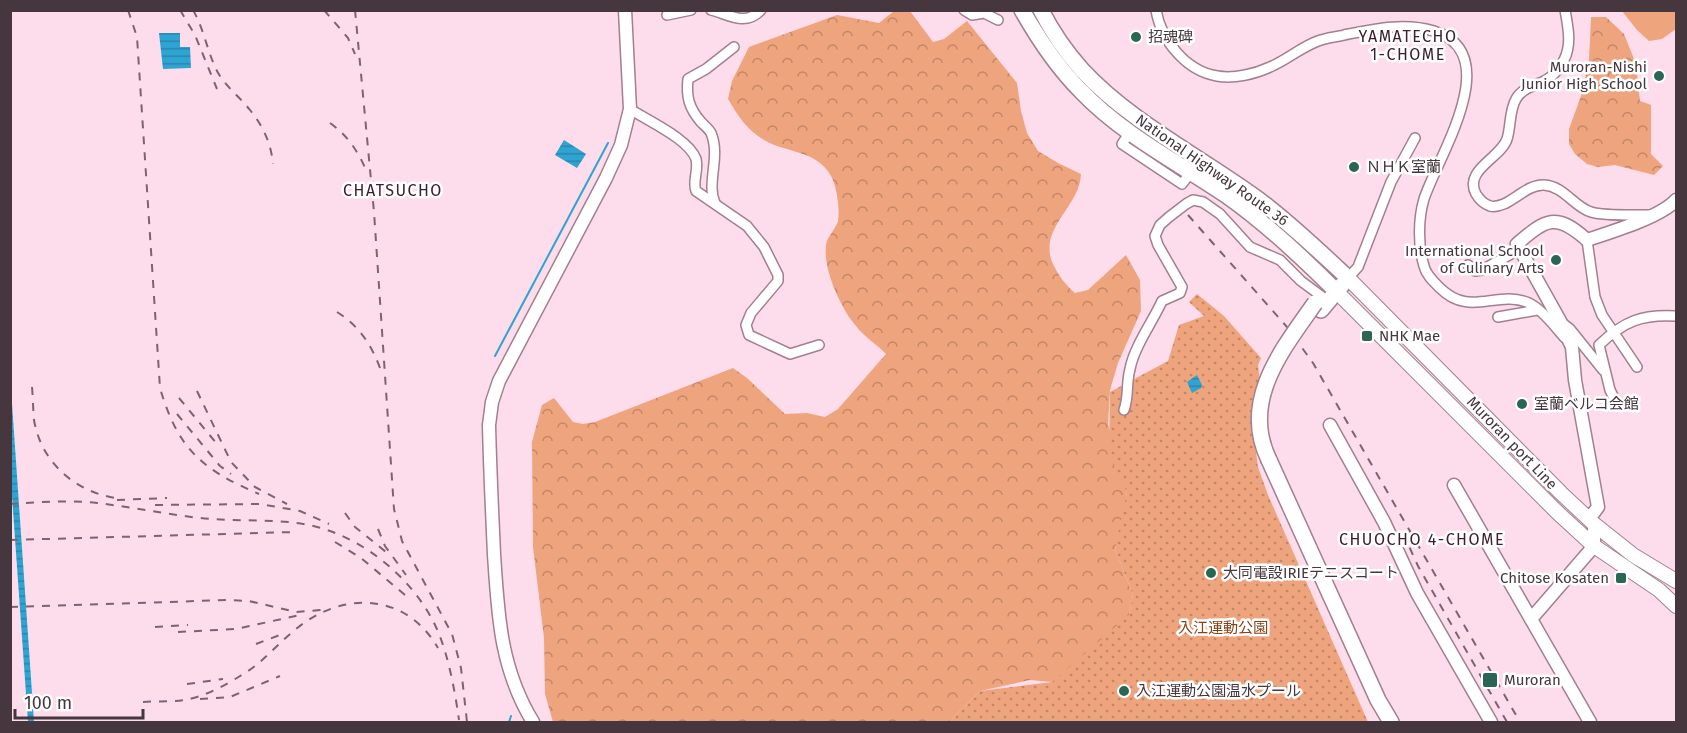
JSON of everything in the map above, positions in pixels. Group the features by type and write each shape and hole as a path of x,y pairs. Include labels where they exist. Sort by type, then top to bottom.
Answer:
{"highway":[{"name":"National Highway Route 36","path":"1022,10 1064,73 1098,107 1130,132 1227,196 1279,236 1325,298"},
{"name":"National Highway Route 36","path":"1041,10 1063,47 1101,89 1126,110 1259,200 1296,229 1348,278"},
{"path":"1348,278 1325,298 1280,354 1264,385 1260,412 1261,428 1263,447 1378,700 1391,723"},
{"path":"1378,700 1385,723"}],"main road":[{"name":"Muroran port Line","path":"1348,278 1591,521 1633,555 1677,581"},
{"name":"Muroran port Line","path":"1325,298 1594,546 1659,590 1677,606"},
{"path":"1659,590 1666,590 1677,596"}],"street":[{"path":"533,723 512,682 500,629 489,425 492,402 499,381 613,165 621,145 630,109 625,10"},
{"path":"667,15 691,10"},
{"path":"711,10 737,19 753,17 760,10"},
{"path":"964,10 972,15 984,13 998,20"},
{"path":"1156,10 1158,24 1171,47 1190,65 1216,76 1241,76 1270,68 1318,41 1391,26 1435,31 1455,43 1463,56 1467,76 1461,113 1424,200 1420,237 1424,268 1433,282 1446,294 1461,302 1474,304 1511,298 1531,304 1569,342"},
{"path":"1565,10 1569,50 1563,62 1556,73 1547,80 1528,87 1516,99 1507,140 1501,151 1480,169 1475,178 1474,189 1481,201 1490,206 1500,206 1529,188 1545,185 1563,192 1591,212 1653,216"},
{"path":"715,205 710,193 715,155 710,131 691,108 686,95 688,79 715,63 734,47"},
{"path":"630,109 682,141 693,153 697,169 694,186 696,191 747,226 764,247 778,275 778,281 751,313 746,325 749,335 790,354 819,345"},
{"path":"1348,278 1358,267 1391,182 1415,138"},
{"path":"1124,410 1128,398 1127,386 1130,369 1135,354 1162,301 1180,293 1182,287 1155,236 1160,225 1193,200 1203,202 1220,214 1250,247 1280,260 1301,281 1325,298"},
{"path":"1587,240 1653,216 1670,207 1677,200"},
{"path":"1532,619 1594,546 1591,521 1598,507 1575,380 1572,347 1517,244 1537,227 1555,221 1572,225 1587,240 1595,297 1602,315 1637,366"},
{"path":"1472,265 1475,271 1482,270 1520,249"},
{"path":"1498,317 1537,310"},
{"path":"1617,404 1605,372 1599,345 1621,326 1654,315 1677,316"},
{"path":"1560,321 1570,328 1605,372"},
{"path":"1329,425 1384,522 1417,593 1491,723"},
{"path":"1454,485 1590,723"}],"green space":[{"path":"894,11 910,11 933,42 944,39 967,21 1017,83 1027,133 1038,151 1081,174 1074,197 1050,240 1053,264 1065,283 1075,293 1088,290 1126,255 1140,280 1141,311 1118,363 1110,390 1108,424 1127,492 1115,549 1133,595 1129,615 1122,625 1052,682 1030,680 980,691 949,722 553,722 545,694 544,638 533,547 532,442 542,405 554,398 573,422 583,424 595,422 733,368 785,414 807,413 825,417 838,409 886,354 863,334 850,318 838,298 829,274 826,262 827,241 839,216 833,181 818,161 758,136 743,122 728,99 732,81 749,47 837,15 879,23"},
{"path":"1622,11 1676,11 1676,29 1662,39 1649,41"},
{"path":"1591,17 1606,17 1624,34 1636,64 1640,101 1651,105 1651,154 1663,166 1654,175 1615,165 1598,167 1587,164 1575,154 1569,144 1569,129 1581,96 1589,60"},
{"name":"入江運動公園","path":"1197,294 1224,316 1261,358 1258,365 1260,382 1252,423 1258,467 1268,495 1368,722 949,722 980,691 1052,682 1129,615 1133,595 1115,549 1127,492 1109,455 1110,392 1168,361 1179,325 1204,316 1189,302"}],"water":[{"path":"159,33 180,33 180,47 190,47 191,68 163,69"},
{"path":"564,140 586,154 577,168 555,155"},
{"path":"1197,375 1202,385 1192,393 1187,382"},
{"path":"11,389 34,722 28,722 11,482"}],"waterway":[{"path":"495,356 608,143"},
{"path":"509,722 511,716"}],"railway":[{"path":"128,10 137,37 160,388 175,427 195,455 207,466 259,494"},
{"path":"180,10 195,35 217,89"},
{"path":"193,10 217,71 259,122 268,142 273,164"},
{"path":"324,10 348,38 355,54"},
{"path":"355,10 374,212 394,509 402,541 452,634 461,668 467,722"},
{"path":"330,123 351,144 366,170"},
{"path":"1188,215 1287,327 1313,363 1520,722"},
{"path":"337,312 352,323 363,336 380,368"},
{"path":"32,387 34,420 38,435 52,462 74,482 101,495 116,498"},
{"path":"197,391 231,462 255,487 287,504"},
{"path":"179,398 217,444"},
{"path":"177,414 220,466 231,474"},
{"path":"117,500 167,498"},
{"path":"10,504 86,502 200,518 295,523 329,531 348,539 366,549 400,576 426,609 444,648 459,720"},
{"path":"155,505 260,504 300,511 329,524"},
{"path":"345,513 355,527 386,552"},
{"path":"378,529 385,546 406,575"},
{"path":"10,540 295,532"},
{"path":"1403,533 1418,566 1507,722"},
{"path":"335,542 361,558 411,600"},
{"path":"10,607 229,600 249,601 296,612 321,610"},
{"path":"143,702 185,700 213,691 248,671 296,629 315,616 354,603 373,603 409,616 425,630 438,648"},
{"path":"178,632 236,629 300,615"},
{"path":"155,627 188,625"},
{"path":"256,644 285,633"},
{"path":"200,699 230,697 280,676"},
{"path":"187,684 223,679"}],"place":[{"name":"招魂碑","path":"1136,37"},
{"name":"Muroran-Nishi Junior High School","path":"1659,76"},
{"name":"ＮＨＫ室蘭","path":"1354,167"},
{"name":"International School of Culinary Arts","path":"1556,260"},
{"name":"NHK Mae","path":"1367,336"},
{"name":"室蘭ベルコ会館","path":"1522,404"},
{"name":"大同電設IRIEテニスコート","path":"1211,573"},
{"name":"Chitose Kosaten","path":"1621,578"},
{"name":"Muroran","path":"1490,680"},
{"name":"入江運動公園温水プール","path":"1124,691"}],"district":[{"name":"YAMATECHO 1-CHOME","path":"1408,45"},
{"name":"CHATSUCHO","path":"393,190"},
{"name":"CHUOCHO 4-CHOME","path":"1422,539"}]}
